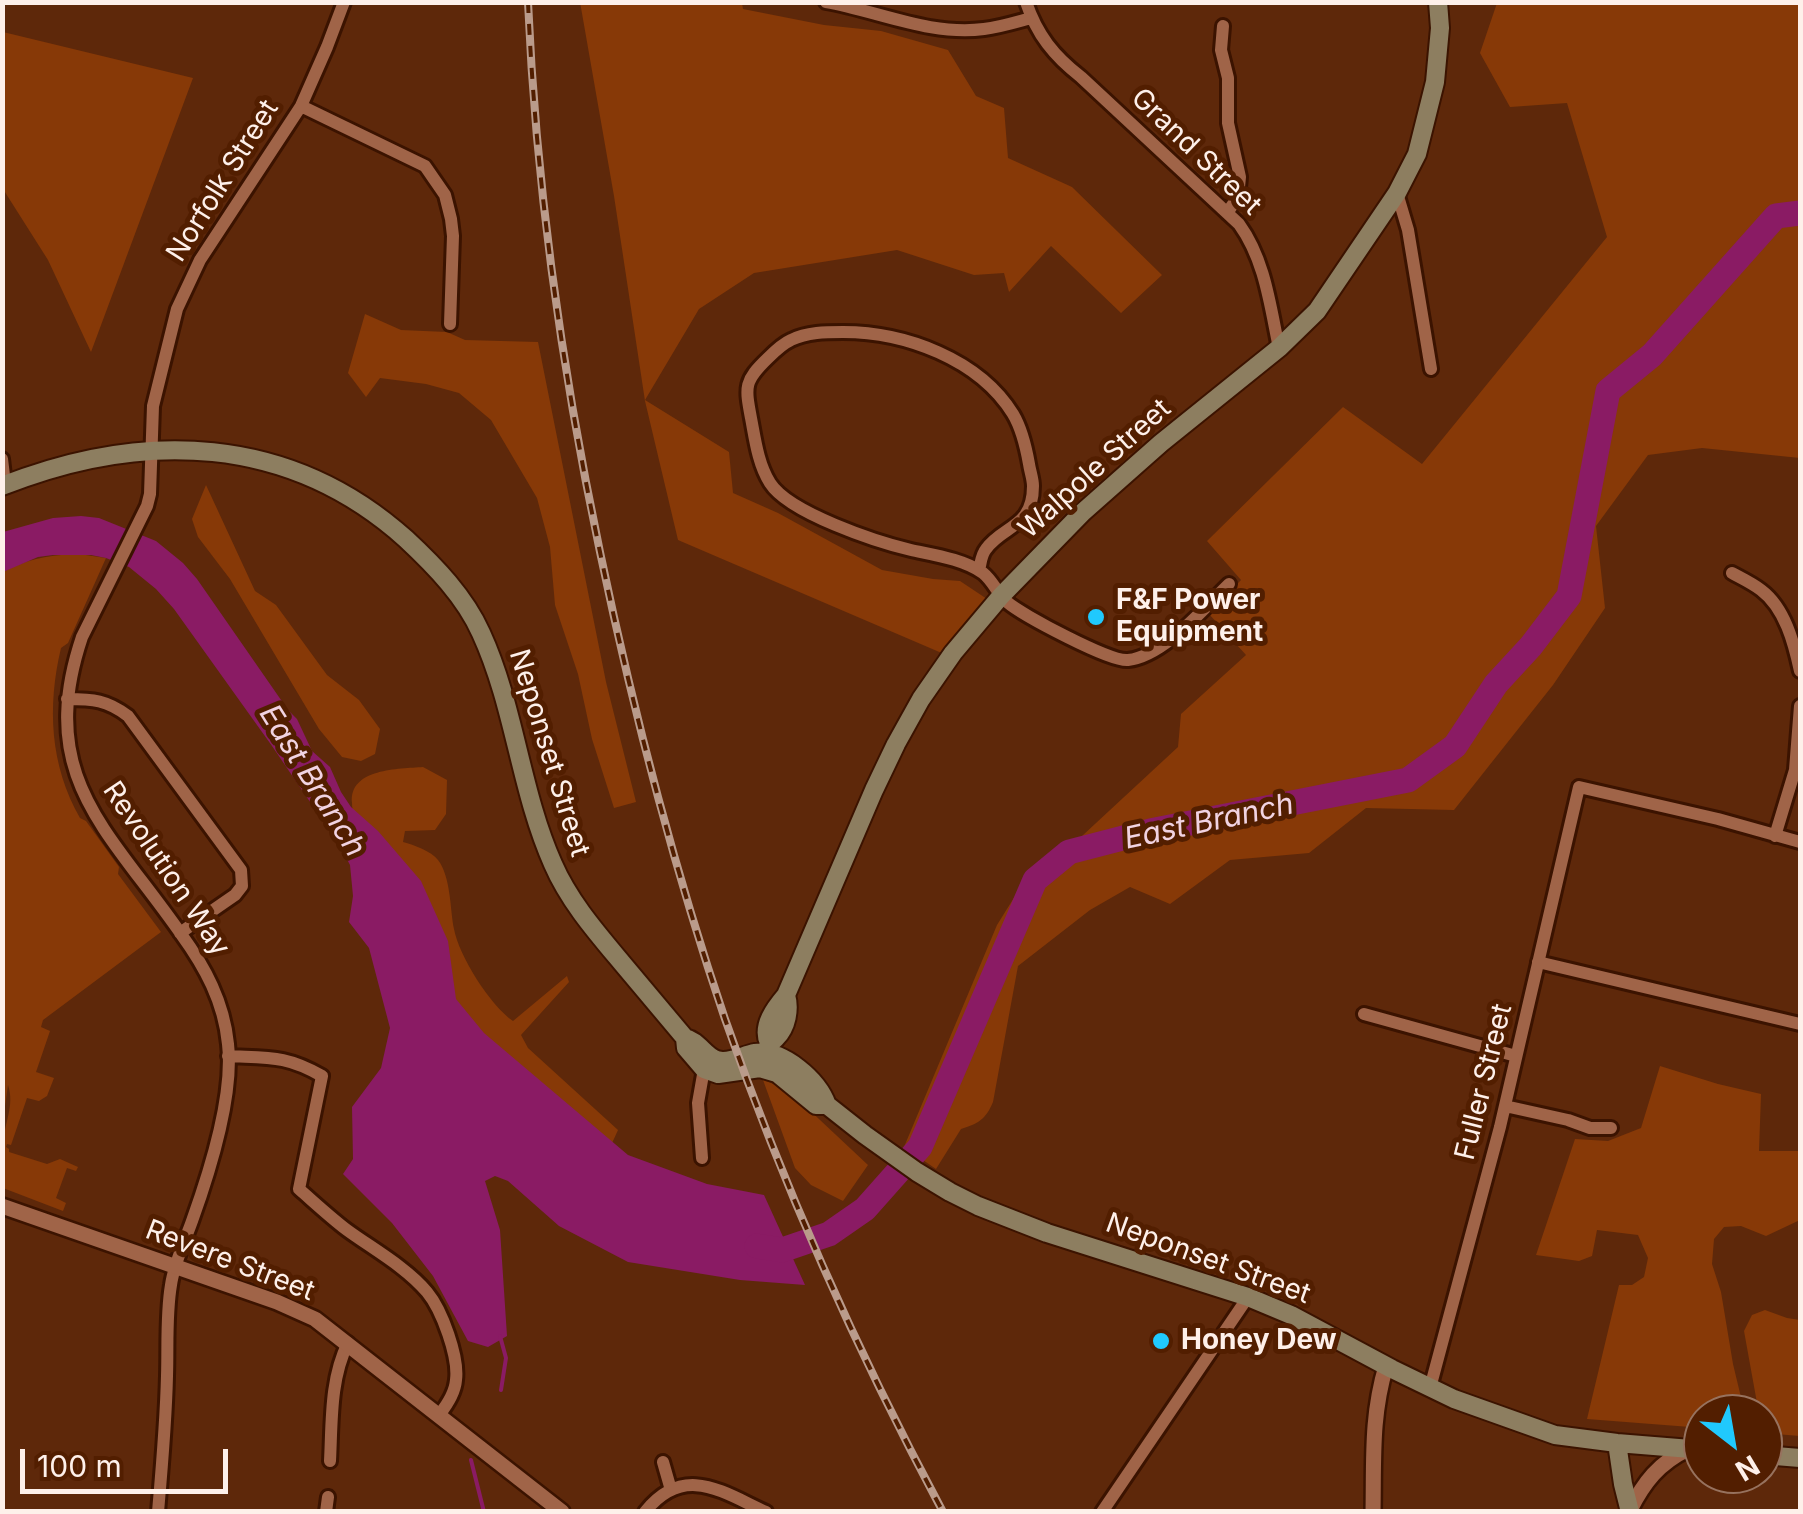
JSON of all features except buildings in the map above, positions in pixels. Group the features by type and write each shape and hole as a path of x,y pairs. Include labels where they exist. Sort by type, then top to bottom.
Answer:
{"main road":[{"name":"Walpole Street","path":"767,1055 766,1029 776,1006 786,995 874,790 921,699 953,653 1001,596 1083,512 1279,348 1317,311 1397,193 1417,154 1435,82 1438,2"},
{"name":"Neponset Street","path":"4,485 81,460 151,450 237,455 312,478 397,531 433,566 480,630 494,662 541,834 565,888 685,1038 686,1048 704,1069"},
{"name":"Neponset Street","path":"685,1038 695,1040 718,1061 782,1056 822,1092 827,1105 885,1150 950,1192 988,1210 1248,1296 1291,1314 1430,1388 1506,1419 1555,1435 1683,1448"},
{"path":"704,1069 718,1074 767,1055"},
{"path":"1617,1443 1630,1511"}],"street":[{"name":"Norfolk Street","path":"151,450 153,406 186,287 301,106 344,2"},
{"path":"826,2 939,28 982,29 1031,18"},
{"name":"Grand Street","path":"1026,2 1037,31 1058,59 1227,213 1250,239 1259,257 1279,348"},
{"path":"1222,26 1228,123 1240,176 1238,198 1227,213"},
{"path":"301,106 425,166 445,196 451,219 450,324"},
{"path":"1397,193 1408,230 1431,369"},
{"path":"980,570 983,552 1028,512 1033,487 1015,417 1002,398 980,379 952,358 891,336 858,332 796,337 750,375 747,396 756,444 771,486 780,494 812,515 871,539 980,570 1009,604 1077,642 1123,661 1144,657 1165,644 1228,584"},
{"name":"Revolution Way","path":"151,450 150,494 142,518 82,637 68,700 69,748 88,804 202,964 218,996 228,1044 228,1083 212,1159 170,1287 166,1423 158,1512"},
{"path":"2,460 4,485"},
{"path":"1732,572 1764,592 1781,614 1800,671"},
{"path":"68,700 114,705 128,716 241,870 242,886 235,895 180,932"},
{"path":"1800,706 1795,770 1776,836 1800,842"},
{"name":"Fuller Street","path":"1430,1388 1505,1106 1579,787 1776,836"},
{"path":"1538,962 1800,1024"},
{"path":"1364,1014 1516,1056"},
{"path":"228,1056 286,1059 322,1076 299,1189 429,1294 441,1316 456,1366 456,1382 440,1415"},
{"path":"702,1158 698,1103 704,1069"},
{"path":"1505,1106 1590,1128 1611,1128"},
{"name":"Revere Street","path":"2,1206 300,1312 348,1344 562,1512"},
{"path":"1102,1512 1248,1296"},
{"path":"330,1461 333,1398 340,1358 348,1344"},
{"path":"1373,1512 1373,1432 1386,1366"},
{"path":"1630,1511 1651,1474 1683,1453"},
{"path":"663,1462 671,1490"},
{"path":"646,1512 671,1490 688,1485 708,1485 766,1512"}],"shaded area":[{"path":"580,2 742,3 743,9 824,25 881,31 948,50 976,96 1004,108 1008,158 1072,187 1162,275 1121,313 1051,246 1009,292 1004,273 974,275 897,250 754,273 699,309 645,400 729,452 733,493 882,570 960,581 987,599 944,654 678,540 645,401"},
{"path":"1497,3 1800,3 1800,458 1702,448 1648,455 1596,526 1605,608 1553,685 1454,810 1366,808 1309,853 1230,860 1170,904 1130,887 1090,910 1018,966 993,1102 981,1120 961,1129 936,1169 904,1147 997,925 1030,872 1082,836 1178,747 1181,714 1246,655 1209,614 1241,580 1207,541 1343,407 1422,464 1607,237 1567,103 1510,107 1480,53"},
{"path":"3,32 193,78 91,352 48,260 3,189"},
{"path":"365,314 401,330 447,332 465,340 538,342 606,682 636,802 614,808 555,605 550,547 537,498 491,420 459,393 380,378 366,397 348,373"},
{"path":"206,485 255,591 276,605 327,675 359,700 380,729 375,754 361,761 342,757 319,729 230,579 198,537 192,519"},
{"path":"79,554 106,558 68,643 61,648 53,714 57,756 80,818 119,867 118,874 161,932 43,1020 41,1027 50,1031 36,1072 54,1078 47,1096 39,1101 27,1098 11,1145 6,1147 9,1152 47,1164 60,1159 78,1167 76,1171 67,1168 56,1198 66,1203 63,1211 3,1188 3,1144 10,1100 8,1085 3,1120 3,572 40,558"},
{"path":"423,767 447,780 446,814 435,830 405,831 403,842 438,860 445,875 462,953 504,1014 513,1021 567,976 569,982 521,1035 528,1048 618,1130 608,1152 470,1046 357,827 352,803 358,783 389,770"},
{"path":"1660,1066 1761,1094 1759,1151 1800,1151 1800,1220 1766,1236 1741,1226 1724,1227 1714,1239 1712,1264 1740,1394 1683,1394 1683,1426 1587,1419 1619,1285 1632,1285 1644,1277 1648,1258 1638,1235 1597,1230 1592,1256 1579,1261 1536,1255 1575,1139 1608,1141 1641,1128"},
{"path":"763,1080 787,1089 868,1165 843,1201 811,1185 795,1168"},
{"path":"1765,1310 1800,1320 1800,1436 1783,1435 1783,1394 1755,1394 1744,1331 1752,1315"}],"water":[{"path":"53,518 99,518 156,541 197,579 297,719 312,751 330,767 351,807 378,831 421,881 448,941 456,999 484,1033 628,1155 707,1184 764,1195 805,1285 740,1280 628,1262 559,1226 508,1181 495,1176 485,1181 500,1230 507,1336 488,1347 468,1341 433,1276 392,1223 343,1174 353,1159 352,1107 381,1068 390,1028 369,948 349,922 353,896 350,865 272,746 156,589 129,567 91,555 38,557 3,572 3,532"}],"waterway":[{"name":"East Branch","path":"757,1246 782,1250 829,1234 865,1209 920,1147 1035,880 1069,852 1150,831 1408,780 1455,746 1496,684 1569,596 1608,391 1652,355 1776,216 1800,213"},
{"path":"500,1336 506,1358 501,1390"},
{"path":"471,1460 484,1512"}],"railway":[{"path":"528,2 544,210 574,416 613,611 671,846 725,1019 797,1207 881,1392 943,1512"}],"place":[{"name":"F&F Power Equipment","path":"1096,617"},
{"name":"Honey Dew","path":"1161,1341"}]}
